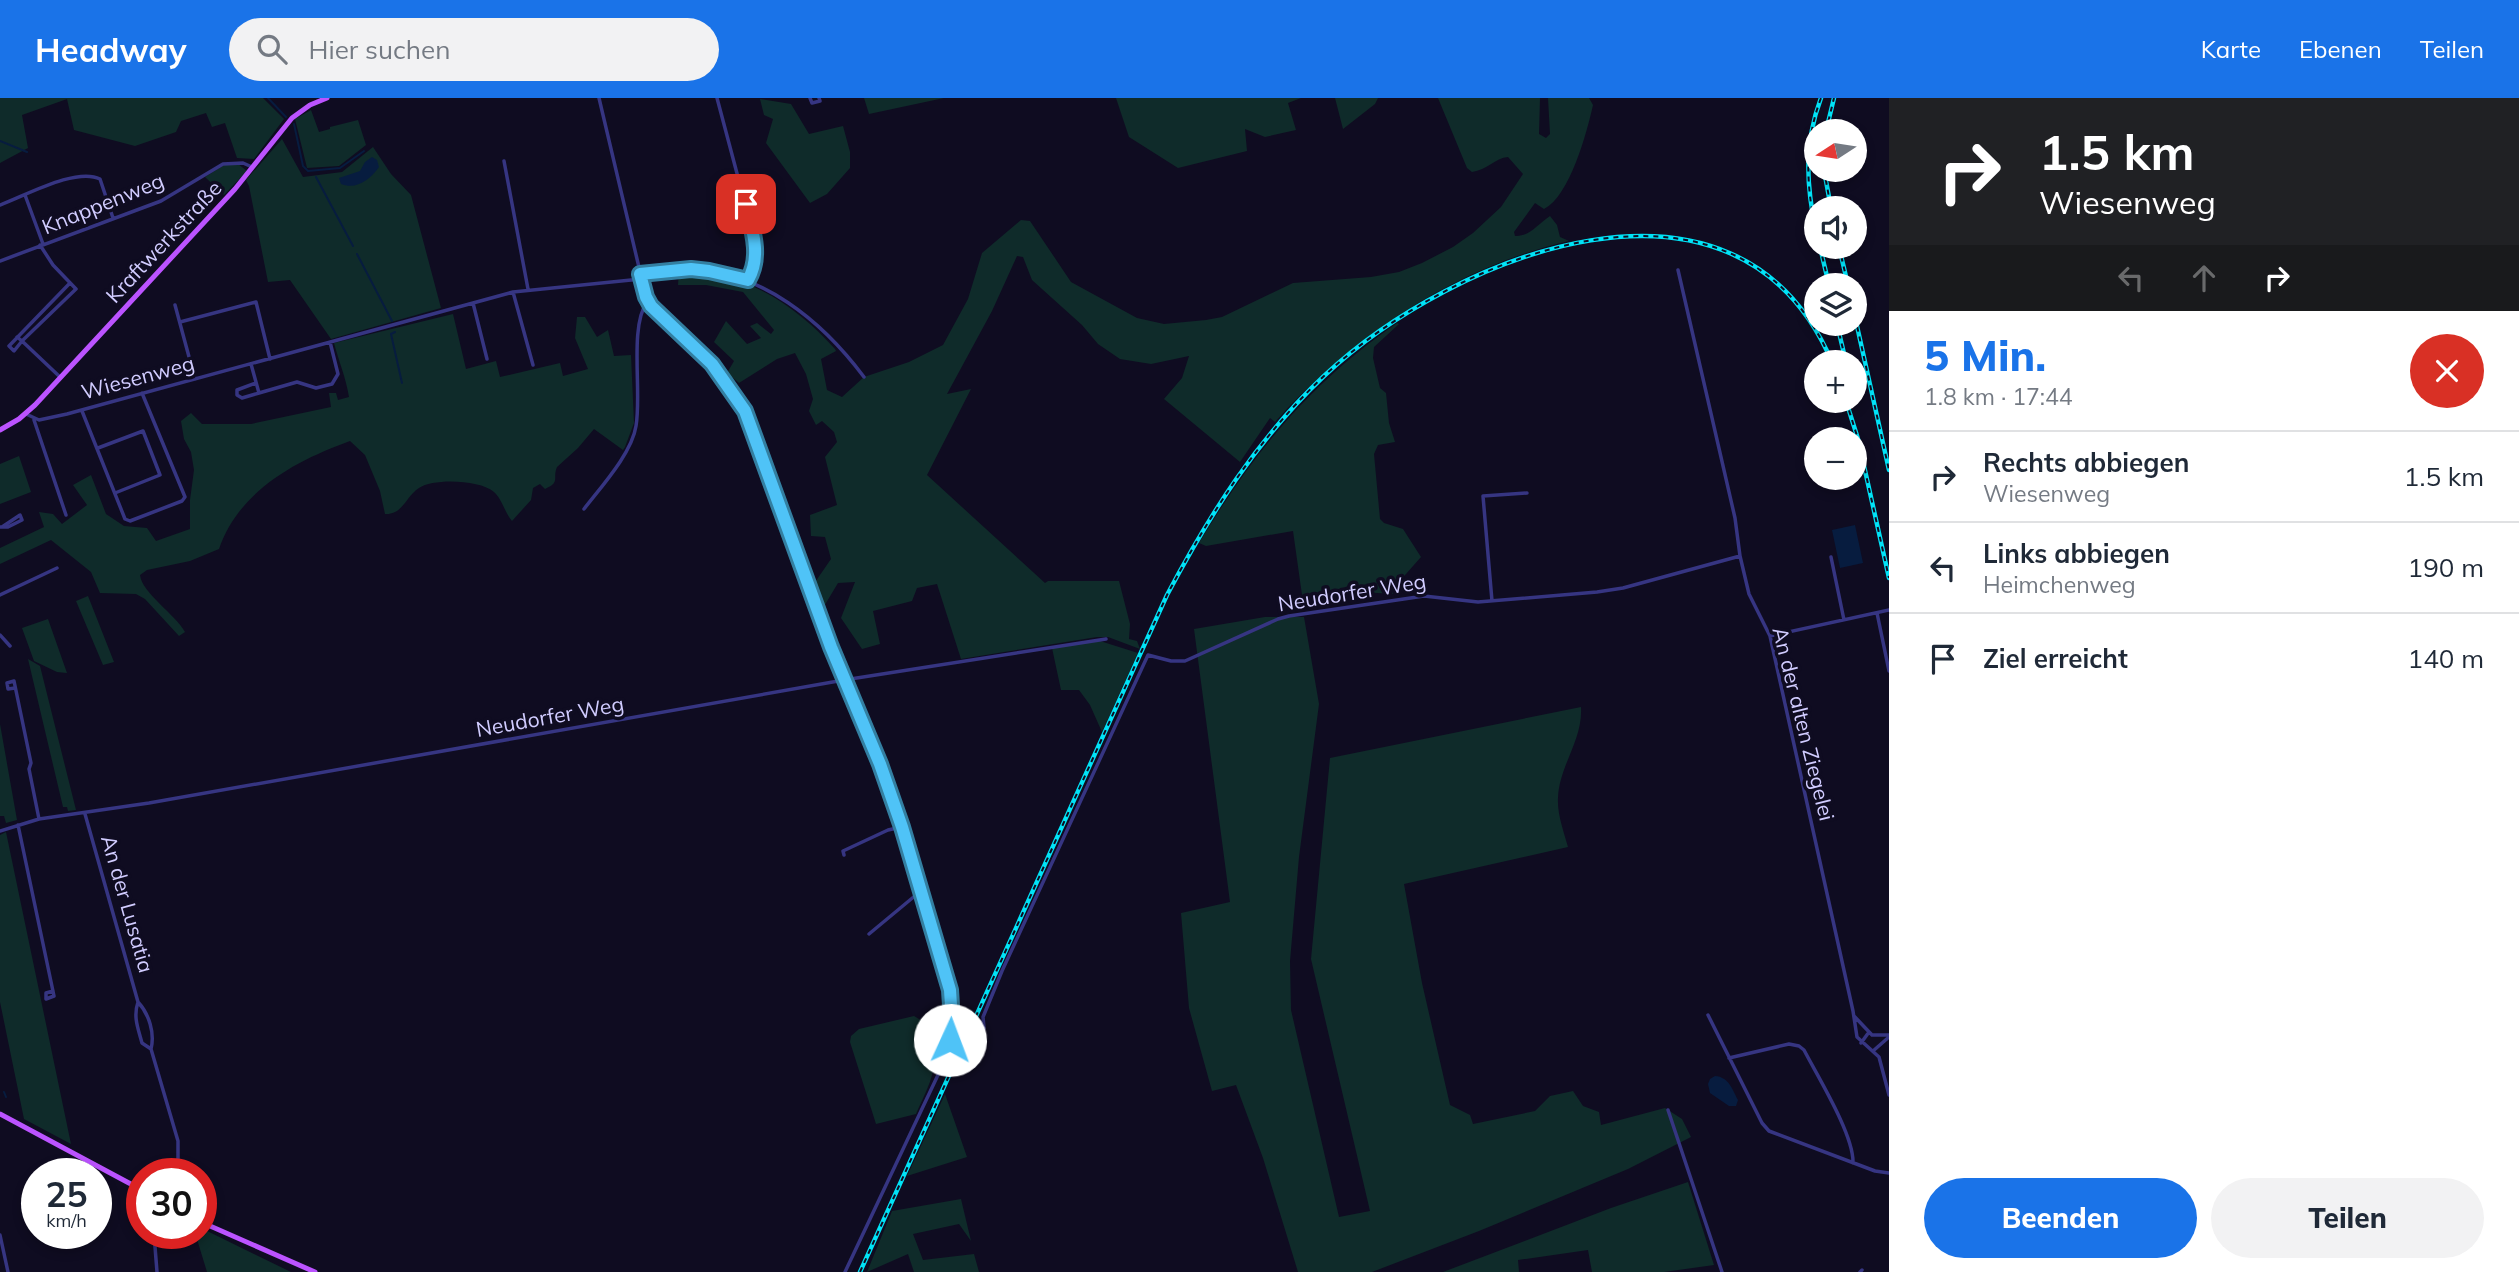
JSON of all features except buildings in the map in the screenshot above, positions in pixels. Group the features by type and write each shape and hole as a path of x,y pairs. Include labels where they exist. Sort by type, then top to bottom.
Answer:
{"main road":[{"name":"Kraftwerkstraße","path":"0,430 26,414 253,167 292,118 310,104 327,98"},
{"path":"0,1114 126,1181"},
{"path":"217,1229 315,1272"}],"street":[{"path":"599,98 648,301 712,364 745,411 844,680 880,764 922,890 950,990 951,1034 946,1058 845,1272"},
{"path":"717,98 756,245 752,274 748,280"},
{"path":"810,98 812,103 820,101 819,98"},
{"path":"504,161 528,289"},
{"name":"Knappenweg","path":"0,261 161,201 223,164 243,163 253,167"},
{"path":"0,205 71,177 92,175 100,179 113,218"},
{"path":"25,195 42,245 53,265 76,289 14,351 9,346 70,283"},
{"name":"Wiesenweg","path":"34,420 81,410 513,292 691,269 748,280 794,306 837,343 864,377"},
{"name":"An der alten Ziegelei","path":"1678,271 1735,519 1748,594 1770,636 1854,1029 1861,1043"},
{"path":"61,292 66,297"},
{"path":"513,292 533,365"},
{"path":"584,509 617,466 636,427 637,353 642,309 648,301"},
{"path":"180,323 256,302 271,359"},
{"path":"473,303 486,359"},
{"path":"175,305 195,379"},
{"path":"36,316 42,321"},
{"path":"17,337 60,377"},
{"path":"256,383 237,390 237,395 242,398 297,383 316,388 332,384 338,374 330,342"},
{"path":"251,364 259,393"},
{"path":"81,410 125,519 130,522 182,501 185,497 142,393"},
{"path":"26,414 34,420 66,515"},
{"path":"97,449 143,431 160,475 115,493"},
{"path":"1492,601 1483,496 1527,493"},
{"path":"20,515 23,520 8,527 1,527 20,515"},
{"name":"Neudorfer Weg","path":"951,1034 960,1033 973,1038 981,1036 984,1028 983,1017 1002,971 1148,655 1171,661 1185,661 1278,619 1301,614 1424,596 1492,601 1623,587 1740,556"},
{"path":"1831,557 1844,620"},
{"path":"0,595 57,568"},
{"path":"1770,636 1889,610"},
{"path":"1877,613 1889,671"},
{"path":"0,635 10,646"},
{"name":"Neudorfer Weg","path":"0,831 39,819 85,814 844,680 1106,639"},
{"path":"15,688 39,819"},
{"name":"An der Lusatia","path":"85,814 138,1002 145,1010 153,1038 151,1049 178,1142 178,1158"},
{"path":"18,825 53,991"},
{"path":"844,855 843,851 888,830 902,827"},
{"path":"869,934 922,890"},
{"name":"An der Lusatia","path":"138,1002 134,1013 137,1026 142,1043 151,1049"},
{"path":"1708,1015 1769,1132 1883,1174 1889,1173"},
{"path":"1853,1015 1875,1037 1889,1036"},
{"path":"1869,1032 1861,1043 1873,1051 1881,1063 1889,1095"},
{"path":"1873,1051 1889,1036"},
{"path":"1729,1058 1787,1044 1799,1046 1804,1050 1847,1137 1853,1153 1853,1163"},
{"path":"1668,1110 1722,1272"},
{"path":"0,1235 8,1272"},
{"path":"155,1249 157,1272"}],"green space":[{"path":"0,98 263,98 284,119 254,159 237,158 225,123 212,127 206,113 181,121 176,132 135,146 74,130 67,99 22,115 28,148 0,163"},
{"path":"864,98 944,98 869,114"},
{"path":"1116,98 1301,98 1288,103 1296,130 1265,137 1245,129 1247,151 1178,168 1129,137"},
{"path":"1335,98 1378,98 1375,104 1343,129"},
{"path":"1438,98 1540,98 1539,134 1546,138 1550,134 1548,98 1589,98 1593,105 1586,131 1576,162 1562,191 1544,209 1535,203 1514,232 1515,236 1525,234 1550,216 1557,225 1560,237 1569,241 1486,268 1408,309 1338,361 1275,422 1270,418 1240,462 1164,399 1182,378 1189,356 1151,364 1120,359 1098,344 1082,325 1032,280 1023,257 1017,256 992,311 947,394 971,389 927,475 1045,583 1119,581 1130,624 1129,639 1137,641 1140,649 1108,637 1097,637 961,659 937,584 917,588 912,601 873,611 880,644 862,649 841,618 855,582 838,583 820,613 811,588 831,559 825,537 811,536 810,515 837,505 825,457 837,442 834,432 822,421 816,425 809,411 813,399 806,374 795,353 777,359 739,383 727,373 734,361 714,342 726,321 747,344 761,338 750,326 757,323 771,334 774,330 743,292 706,285 678,285 679,271 724,276 765,292 784,304 835,349 836,351 821,359 827,390 842,397 864,377 909,362 943,345 968,299 982,253 1021,220 1030,221 1071,282 1137,318 1164,324 1222,317 1293,283 1371,277 1399,272 1422,263 1473,233 1501,207 1523,174 1508,157 1477,171 1472,172 1467,168"},
{"path":"760,99 791,104 809,134 843,126 850,152 850,168 827,194 810,203 766,143 773,119 764,115"},
{"path":"311,110 319,132 358,120 366,145 339,166 307,168 295,119"},
{"path":"282,139 303,177 342,172 373,147 391,174 411,195 441,308 331,339 290,280 268,282 246,180"},
{"path":"238,164 247,171 224,195 205,177 224,165"},
{"path":"453,314 466,369 496,361 500,377 560,363 563,376 588,369 575,338 577,317 585,317 597,337 608,330 614,356 631,355 634,423 623,450 594,429 557,467 553,484 545,489 540,484 533,488 531,500 512,521 494,492 478,485 457,482 435,483 419,488 400,508 385,514 380,491 365,455 350,441 329,449 290,469 255,495 240,510 219,549 190,561 147,570 140,575 146,589 185,632 179,636 145,599 136,594 100,593 91,572 51,540 0,564 0,548 44,527 39,512 53,514 62,524 87,505 73,485 91,475 106,514 124,526 147,528 156,541 190,529 194,470 181,421 191,413 202,424 251,424 331,407 329,393 336,393 338,400 349,397 334,343"},
{"path":"1399,324 1374,347 1373,358 1380,388 1386,393 1389,423 1395,442 1378,445 1374,454 1380,519 1403,529 1421,557 1398,583 1416,587 1392,594 1363,590 1355,595 1326,596 1303,602 1293,531 1206,546 1199,543 1263,449 1310,395 1365,346"},
{"path":"19,456 31,492 0,504 0,464"},
{"path":"88,596 114,662 103,665 76,601"},
{"path":"1265,617 1304,617 1319,704 1299,857 1290,961 1291,1010 1339,1217 1370,1211 1311,959 1330,758 1581,707 1578,731 1559,786 1558,804 1568,847 1404,884 1422,983 1450,1105 1470,1115 1473,1124 1535,1111 1550,1096 1573,1091 1583,1106 1599,1112 1601,1125 1665,1108 1682,1119 1691,1137 1628,1169 1372,1272 1298,1272 1263,1158 1236,1085 1212,1091 1189,1008 1181,913 1230,902 1194,629"},
{"path":"48,619 67,673 57,672 34,661 22,628"},
{"path":"1100,641 1138,653 1102,732 1090,705 1079,690 1061,690 1052,648"},
{"path":"28,659 40,666 76,810 68,811 67,807 63,807"},
{"path":"0,724 17,820 6,823 4,816 0,816"},
{"path":"6,832 71,1144 24,1119 0,1002 0,835"},
{"path":"914,1016 924,1022 932,1050 933,1069 928,1088 916,1114 876,1124 850,1042 851,1036 859,1029"},
{"path":"945,1094 967,1157 907,1176"},
{"path":"1688,1182 1714,1265 1664,1272 1592,1272 1588,1250 1518,1260 1519,1272 1443,1272 1611,1208"},
{"path":"961,1199 971,1241 959,1224 913,1234 923,1260 974,1254 979,1272 914,1272 908,1254 867,1272 892,1211"},
{"path":"217,1236 291,1272 207,1272 200,1249 217,1249"}],"water":[{"path":"372,157 377,160 379,167 371,176 357,185 341,184 339,178 360,171"},
{"path":"1855,525 1863,563 1840,568 1832,530"},
{"path":"1715,1076 1730,1084 1738,1100 1736,1106 1729,1106 1710,1093 1708,1084"}],"waterway":[{"path":"268,98 286,117"},
{"path":"294,124 303,166 308,171 340,168 364,151"},
{"path":"0,141 27,152"},
{"path":"316,177 353,246"},
{"path":"357,254 392,321"},
{"path":"395,332 391,334 402,383"},
{"path":"4,1092 6,1097"}],"railway":[{"path":"1810,196 1809,148 1821,98"},
{"path":"1829,119 1834,98"},
{"path":"1826,182 1829,196"},
{"path":"860,1272 1167,595 1200,535 1236,479 1277,425 1324,376 1379,332 1444,292 1516,260 1591,240 1664,237 1731,254 1788,294 1824,350"},
{"path":"1823,259 1826,273"},
{"path":"1842,259 1845,273"},
{"path":"1840,336 1843,350"},
{"path":"1859,336 1889,470"},
{"path":"1850,413 1889,578"}],"route":[{"path":"746,204 756,245 752,274 748,280 691,269 640,274 651,306 712,364 745,411 831,647 880,764 902,827 950,990 950,1040"}]}
